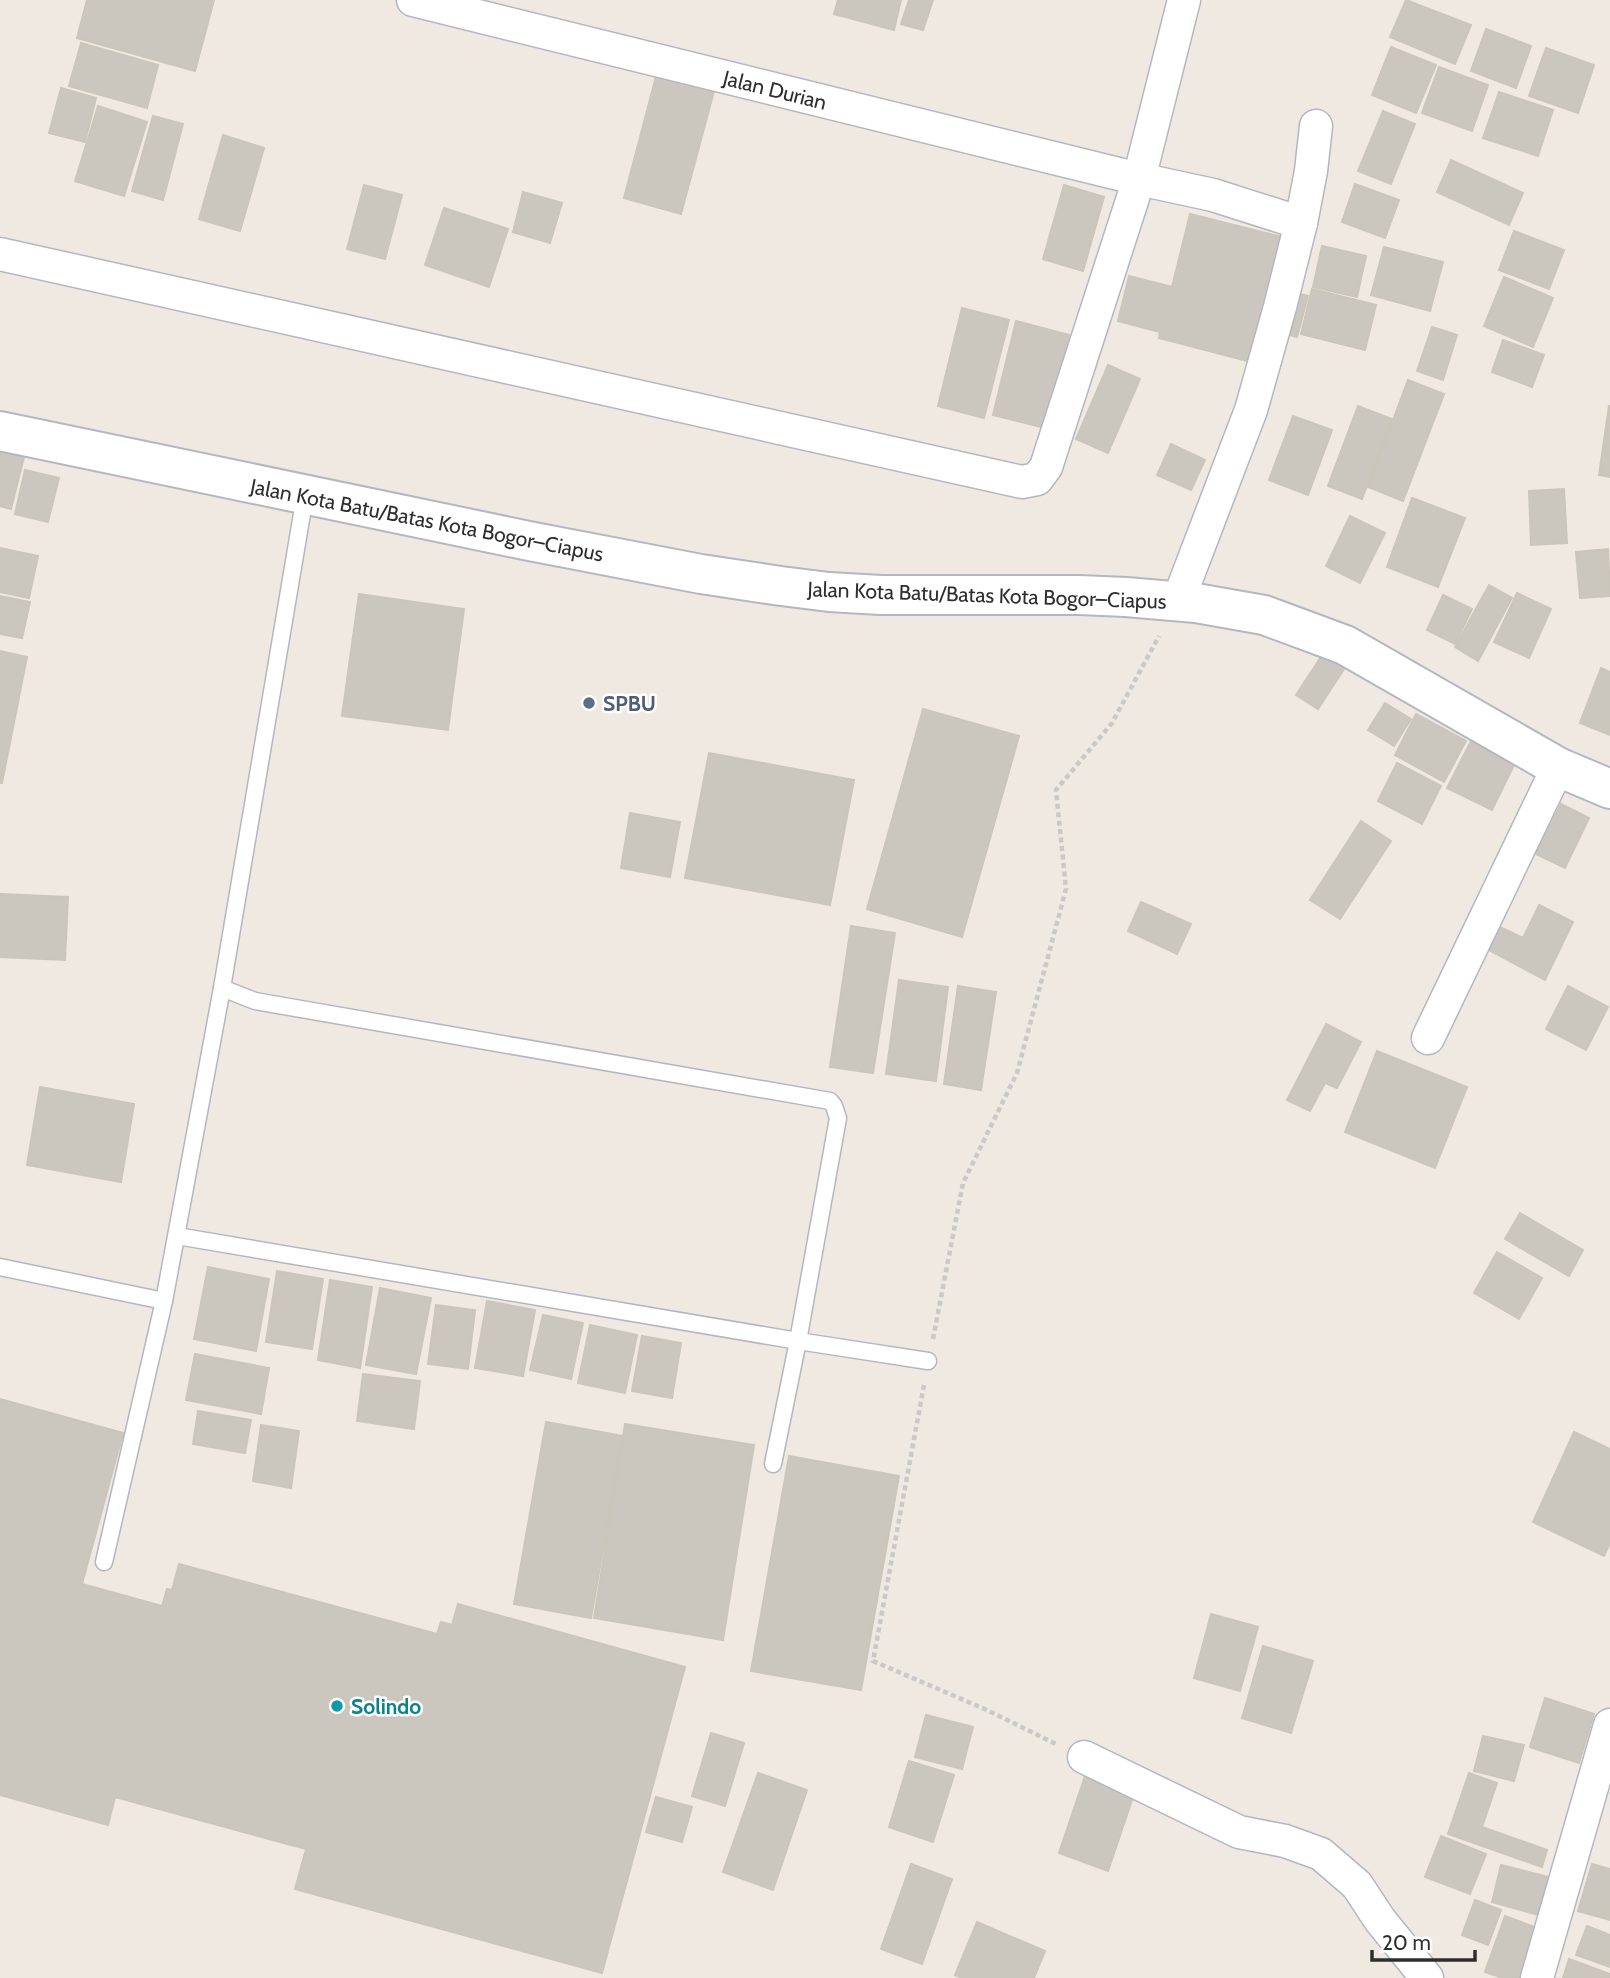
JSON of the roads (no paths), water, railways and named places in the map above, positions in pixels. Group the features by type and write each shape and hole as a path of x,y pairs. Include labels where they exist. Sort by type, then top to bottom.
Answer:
{"main road":[{"name":"Jalan Kota Batu/Batas Kota Bogor–Ciapus","path":"0,431 305,496 701,574 817,590 881,595 1079,594 1196,603 1264,615 1345,645 1558,767 1610,789"}],"street":[{"name":"Jalan Durian","path":"412,0 477,8 1139,179 1213,195 1301,223"},
{"path":"0,254 1022,482 1037,479 1045,467 1139,179 1184,0"},
{"path":"1178,601 1251,410 1301,223 1316,126"},
{"path":"1428,1038 1558,767"},
{"path":"1537,1978 1610,1725"},
{"path":"1084,1757 1239,1832 1285,1841 1321,1854 1357,1885 1380,1920 1427,1978"}],"lane":[{"path":"104,1562 177,1236 305,496"},
{"path":"222,988 255,1001 830,1101 838,1118 773,1464"},
{"path":"177,1236 928,1361"},
{"path":"0,1267 164,1301"}],"place":[{"name":"SPBU","path":"589,703"},
{"name":"Solindo","path":"337,1706"}]}
